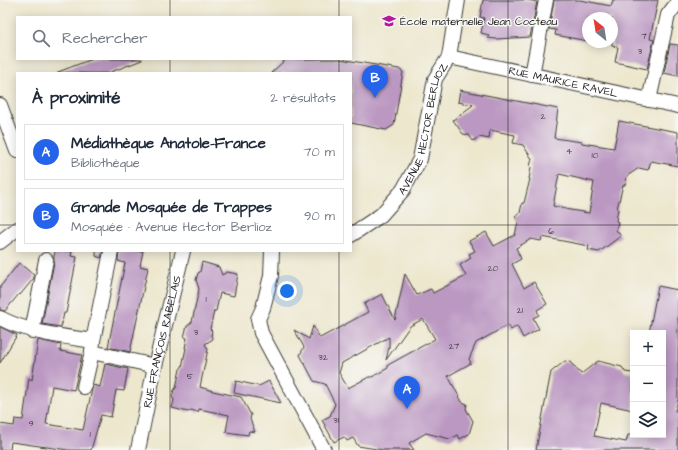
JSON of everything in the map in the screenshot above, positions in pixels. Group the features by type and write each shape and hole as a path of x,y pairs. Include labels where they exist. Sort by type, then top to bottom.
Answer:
{"street":[{"name":"AVENUE HECTOR BERLIOZ","path":"352,234 381,215 403,190 420,159 435,79 449,57 458,0"},
{"path":"532,75 546,0"},
{"path":"649,100 668,15 678,2"},
{"name":"RUE MAURICE RAVEL","path":"449,57 678,106"},
{"path":"0,105 16,148"},
{"path":"0,242 16,231"},
{"path":"84,387 111,252"},
{"name":"RUE FRANÇOIS RABELAIS","path":"138,450 155,366 183,252"},
{"path":"272,252 271,276 263,308 258,319 261,333 324,450"},
{"path":"32,331 46,260"},
{"path":"0,318 13,325 32,331 92,346 155,366"}],"building":[{"path":"483,0 527,0 537,2 530,37 496,39 488,38 489,35 481,33 484,18 480,17"},
{"path":"554,0 580,0 611,6 613,0 658,0 650,39 654,40 647,69 615,62 618,48 618,12 582,12 582,40 555,35 556,30 549,29"},
{"path":"670,44 678,45 678,76 664,73"},
{"path":"89,60 142,60 111,72 58,72"},
{"path":"346,60 399,69 403,72 394,125 386,130 352,123 352,72 272,72 284,61"},
{"path":"460,90 558,109 554,138 614,148 619,121 678,132 678,166 651,161 648,170 639,168 627,176 625,185 623,185 617,209 616,221 618,222 616,230 621,236 599,252 588,250 589,246 542,237 541,241 531,239 516,248 521,259 512,264 524,288 534,282 547,304 537,310 539,315 533,318 539,329 523,338 517,326 511,330 508,325 476,343 469,359 471,363 448,376 462,402 467,404 466,409 473,421 469,434 460,439 458,435 450,439 426,433 409,443 414,450 383,450 358,446 353,438 347,441 344,437 334,442 322,420 330,416 335,404 325,384 314,381 300,355 304,347 294,330 309,339 313,326 320,338 368,312 364,304 382,294 395,320 405,274 417,295 431,289 433,293 466,276 460,265 471,258 469,254 475,251 469,241 486,232 494,246 515,235 518,222 515,216 520,213 522,203 524,203 530,179 530,166 532,159 523,145 513,143 515,135 490,130 489,139 479,137 473,141 469,135 463,134 453,120 473,105 458,102","holes":["559,174 594,182 589,213 553,206","423,319 435,339 388,365 388,368 348,388 339,373 342,363 389,337 389,347 386,360 410,326"]},
{"path":"55,252 72,252 71,256 77,257 66,313 64,313 61,327 42,324"},
{"path":"96,252 103,252 101,258 96,256"},
{"path":"119,252 143,252 140,266 148,268 130,352 108,347 125,263 118,261"},
{"path":"202,262 219,267 222,275 227,272 238,274 234,296 220,293 210,329 212,331 211,336 213,339 205,344 208,349 200,387 241,397 251,415 250,419 255,432 249,431 248,435 226,432 229,415 199,409 198,412 191,410 188,412 172,408 174,400 172,397 176,388 180,369 182,367 186,348 187,338 184,337 187,326 192,322 199,289 196,280 198,273 200,272"},
{"path":"19,263 34,275 34,278 5,311 0,310 0,287"},
{"path":"658,286 678,290 678,399 675,411 678,411 678,450 536,450 551,372 565,361 570,362 581,374 598,361 622,367 625,372 630,373 630,409 601,403 594,436 626,442 628,435 630,435 630,438 666,438 666,330 650,330"},
{"path":"0,327 17,335 0,363"},
{"path":"38,340 61,345 60,351 82,355 74,390 52,386 46,424 83,430 93,385 100,387 105,364 128,369 124,391 116,390 111,417 101,415 91,450 68,450 11,442 10,450 0,450 0,424 14,426 15,419 23,420 29,378 32,380"},
{"path":"236,381 259,386 269,381 281,403 234,393"}],"place":[{"name":"École maternelle Jean Cocteau","path":"389,21"},
{"name":"Grande Mosquée de Trappes","path":"375,98"},
{"name":"Médiathèque Anatole-France","path":"407,409"}]}
